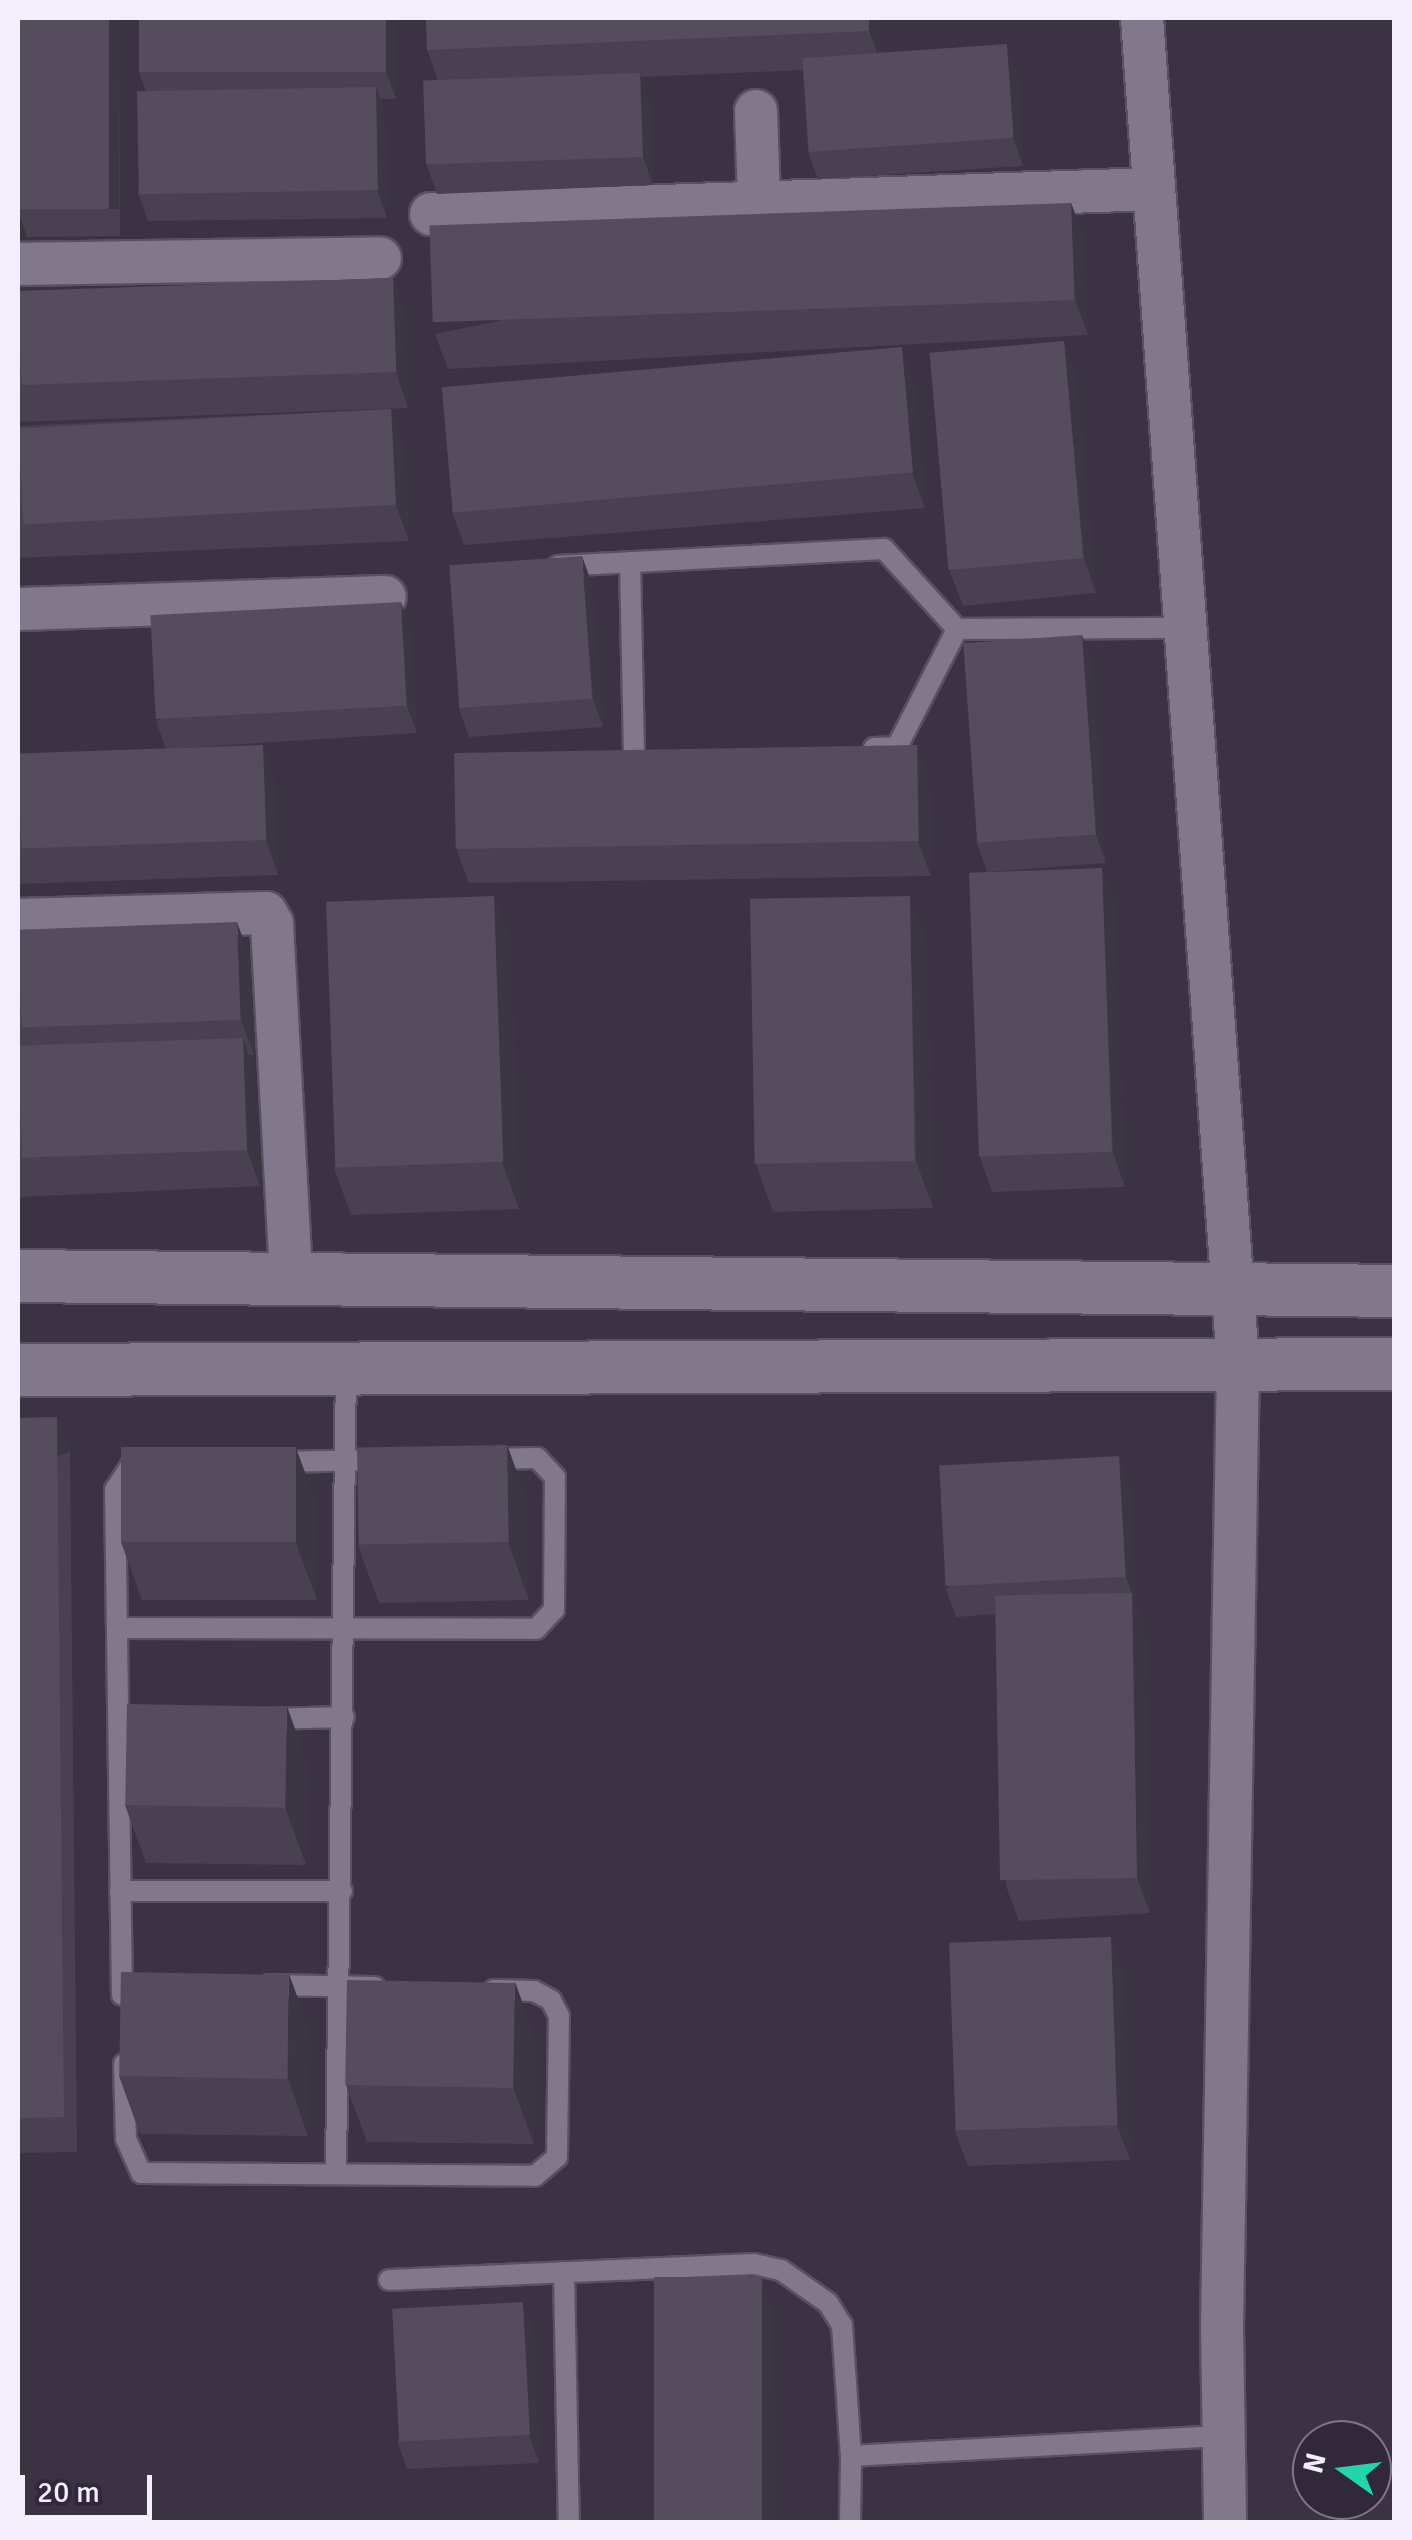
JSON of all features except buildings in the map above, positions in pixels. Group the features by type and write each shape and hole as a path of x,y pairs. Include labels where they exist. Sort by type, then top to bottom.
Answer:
{"street":[{"path":"1142,18 1238,1363 1225,2522"},
{"path":"756,111 759,203"},
{"path":"431,214 1154,189"},
{"path":"18,264 380,258"},
{"path":"18,609 386,597"},
{"path":"18,920 266,912 272,924 291,1277"},
{"path":"18,1276 1394,1291"},
{"path":"18,1370 1394,1364"}],"lane":[{"path":"539,566 884,549 956,629 1185,628"},
{"path":"630,562 634,759"},
{"path":"859,749 897,747 956,629"},
{"path":"336,2171 342,1986 346,1368"},
{"path":"118,1628 344,1625 536,1629 547,1622 554,1610 555,1477 537,1458 460,1459"},
{"path":"248,1462 403,1460"},
{"path":"170,1464 130,1465 119,1474 118,1628 128,1721 120,1891 131,1983 123,2032 126,2139 141,2173 336,2171 535,2176 549,2169 558,2157 559,2016 551,2000 534,1991 477,1990"},
{"path":"250,1719 344,1718"},
{"path":"120,1891 342,1891"},
{"path":"250,1984 400,1988"},
{"path":"389,2280 754,2264 806,2285 842,2325 852,2456 850,2522"},
{"path":"564,2272 569,2522"},
{"path":"852,2456 1224,2436"}]}
